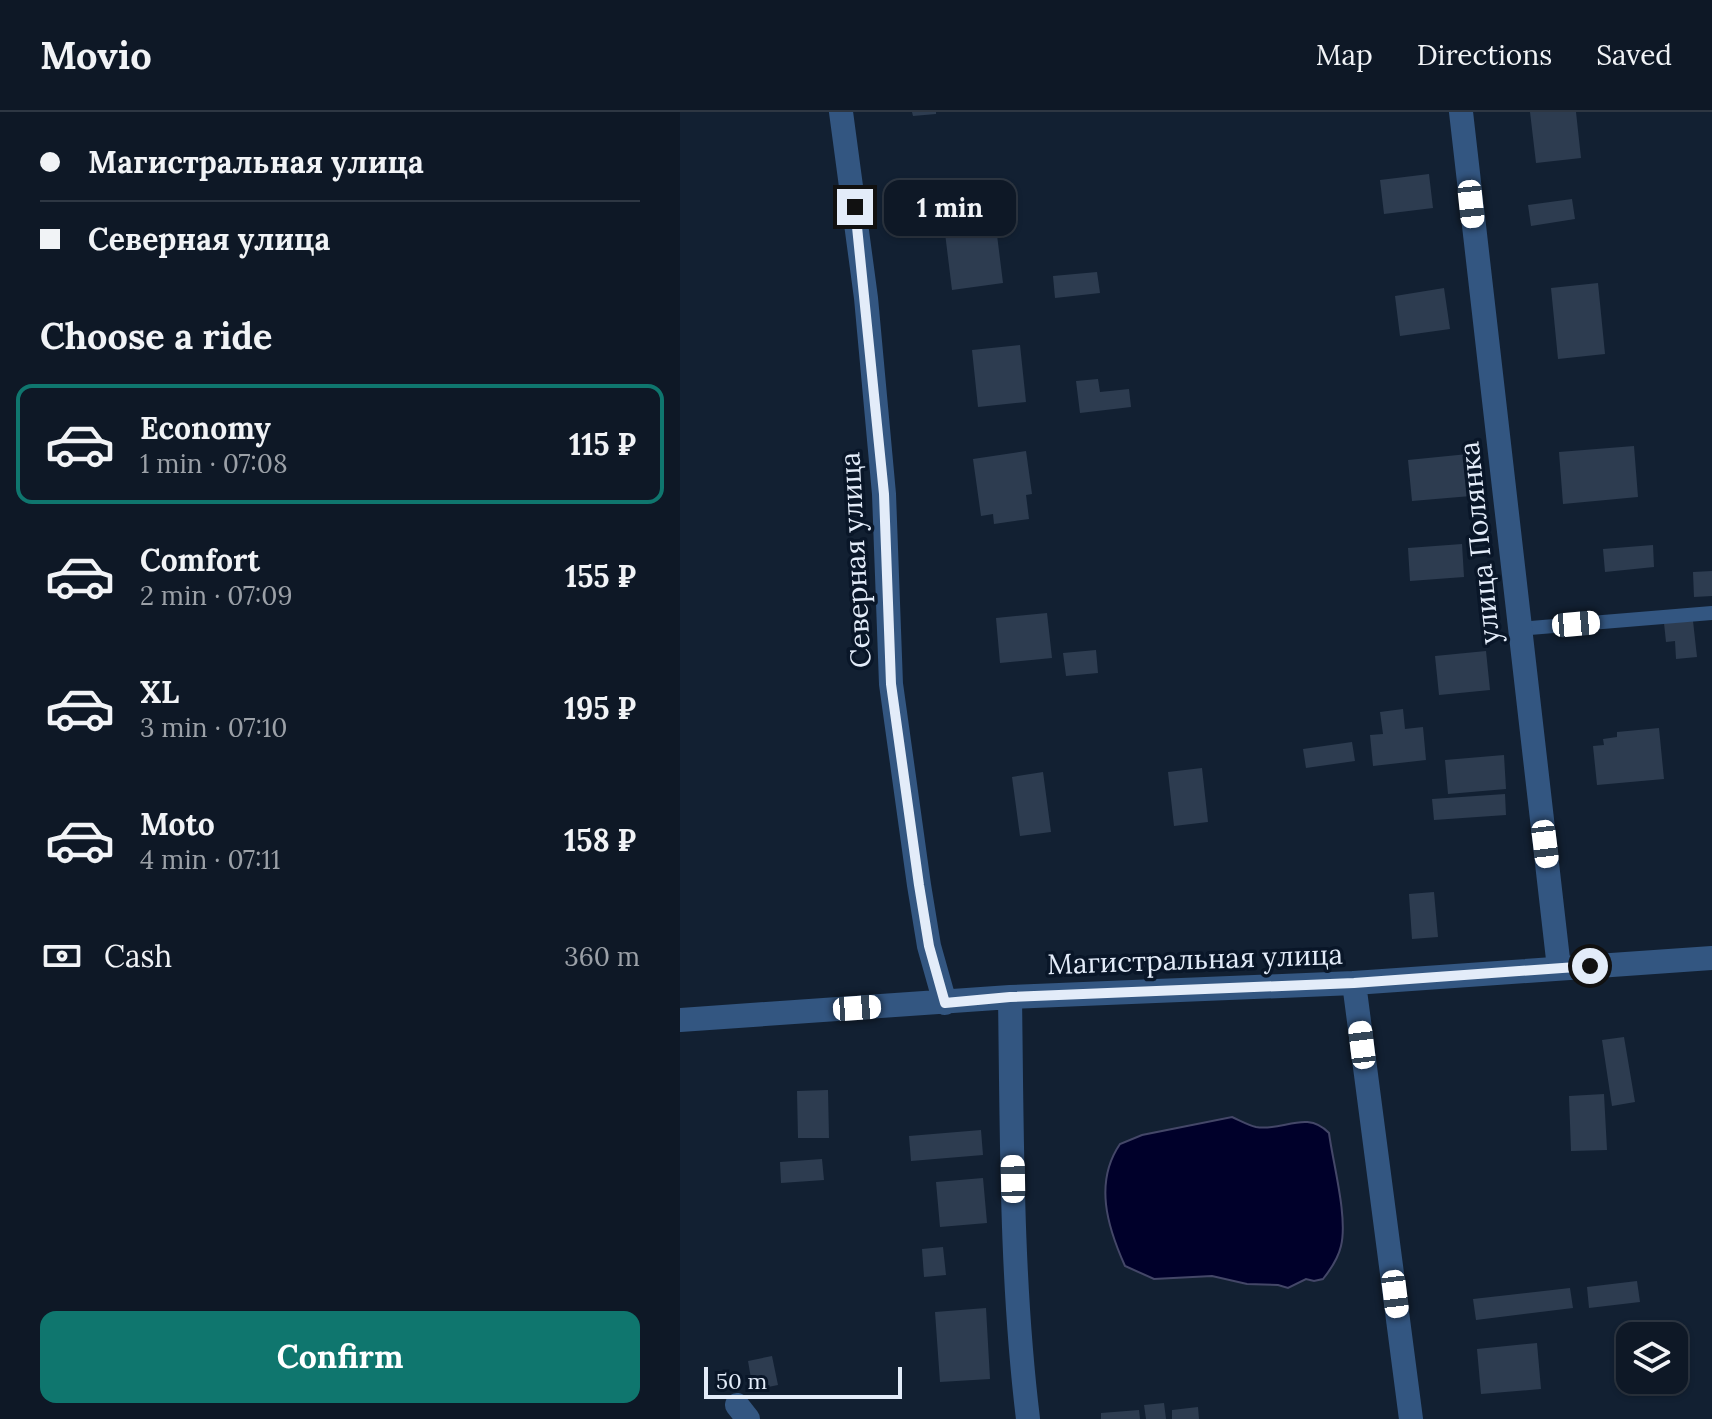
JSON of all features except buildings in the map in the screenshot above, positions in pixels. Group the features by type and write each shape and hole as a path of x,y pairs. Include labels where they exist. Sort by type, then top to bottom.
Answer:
{"street":[{"name":"Северная улица","path":"841,112 866,298 883,479 891,684 929,946 945,1003"},
{"name":"улица Полянка","path":"1461,112 1559,968"},
{"name":"Магистральная улица","path":"680,1020 1010,997 1354,983 1712,958"},
{"path":"1354,983 1411,1419"},
{"path":"1010,997 1015,1270 1019,1345 1028,1419"}],"lane":[{"path":"1519,629 1712,613"}],"water":[{"path":"1232,1117 1266,1128 1312,1123 1329,1133 1343,1234 1338,1255 1323,1279 1306,1279 1288,1288 1247,1284 1212,1276 1154,1279 1125,1266 1109,1220 1105,1189 1107,1173 1120,1144 1142,1135"}],"route":[{"path":"855,207 884,494 891,684 929,946 945,1003 1010,997 1354,983 1590,966"}]}
